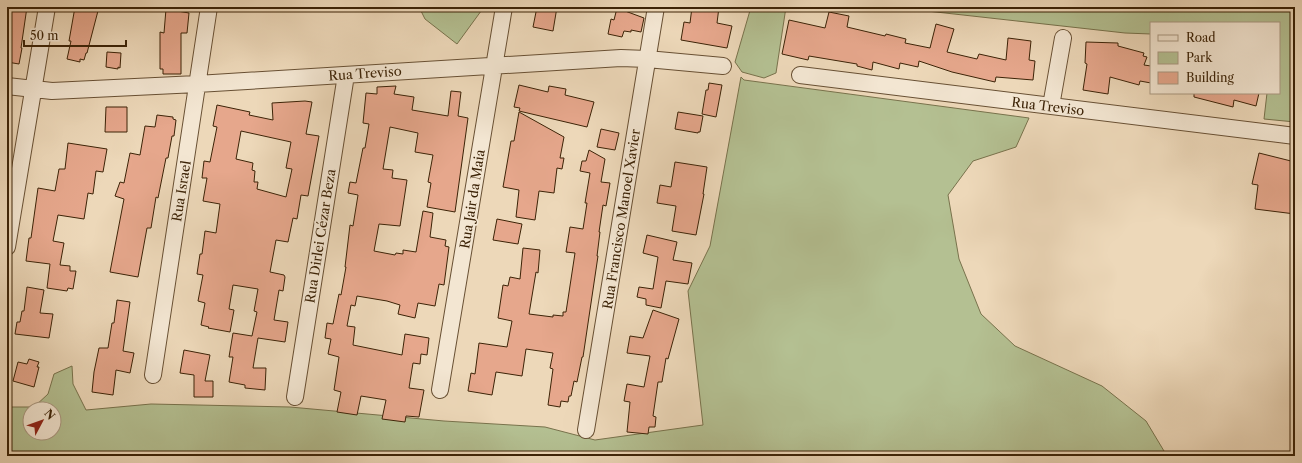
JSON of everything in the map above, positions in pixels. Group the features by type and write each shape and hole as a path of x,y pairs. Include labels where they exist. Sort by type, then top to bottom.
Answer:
{"street":[{"path":"7,247 47,7"},
{"name":"Rua Israel","path":"153,375 209,7"},
{"name":"Rua Jair da Maia","path":"440,390 504,7"},
{"name":"Rua Francisco Manoel Xavier","path":"586,430 656,7"},
{"path":"1051,106 1062,38"},
{"name":"Rua Treviso","path":"7,86 52,91 197,84 621,58 722,66"},
{"name":"Rua Dirlei Cézar Beza","path":"295,397 346,75"},
{"name":"Rua Treviso","path":"800,75 1295,136"}],"green space":[{"path":"419,7 484,7 457,44 425,19"},
{"path":"751,7 786,7 776,73 764,78 742,72 735,62"},
{"path":"891,7 1295,7 1295,122 1264,119 1267,94 1280,94 1280,22 1150,22 1150,34 1125,33"},
{"path":"741,77 744,80 1029,118 1016,147 973,161 948,195 959,259 981,314 1015,346 1102,386 1146,421 1167,456 7,456 7,407 22,407 22,441 62,441 62,401 40,401 48,394 54,374 72,366 73,384 86,410 151,404 290,407 444,421 545,427 595,440 703,425 688,291 710,246"}],"building":[{"path":"7,7 27,7 19,64 7,62"},
{"path":"75,7 99,7 87,53 84,60 80,59 80,62 67,59 71,41 69,41"},
{"path":"537,7 557,7 553,31 533,27"},
{"path":"692,7 719,7 717,23 732,26 727,48 681,40 684,22 690,23"},
{"path":"617,8 644,18 641,32 631,30 631,32 624,31 622,37 608,34 611,19 614,20"},
{"path":"166,9 189,13 187,33 181,33 181,74 163,74 163,69 160,69 160,32 164,33"},
{"path":"829,12 849,16 847,27 885,36 886,34 906,39 905,43 930,48 936,24 954,29 947,52 977,59 979,54 1006,60 1008,38 1031,41 1029,60 1035,61 1033,80 996,77 995,82 952,72 919,61 918,67 900,63 899,69 873,62 872,70 857,66 857,64 809,56 808,60 782,54 789,20 825,28"},
{"path":"1086,42 1118,43 1118,46 1144,53 1143,56 1147,57 1144,65 1150,66 1150,83 1140,81 1139,85 1110,77 1108,94 1083,90 1087,64 1085,63"},
{"path":"107,52 121,53 120,68 106,67"},
{"path":"709,83 722,85 716,117 702,114 706,90 708,90"},
{"path":"519,85 548,92 549,86 566,89 565,95 594,102 587,127 519,111 520,108 514,107"},
{"path":"396,86 394,94 414,97 412,110 448,116 451,91 461,92 458,116 468,118 455,212 427,207 431,183 428,182 433,155 415,152 418,133 390,127 383,169 393,170 392,178 407,180 400,226 379,224 374,251 395,255 396,253 403,254 403,250 416,252 423,211 433,213 430,237 446,240 445,246 449,247 444,285 439,284 435,306 418,303 415,318 398,314 400,305 387,301 357,296 355,306 351,305 347,326 355,327 353,345 402,355 405,334 429,338 427,355 421,354 420,364 413,363 409,388 424,390 419,417 406,416 405,422 382,419 386,400 361,396 357,415 337,412 341,392 334,390 339,357 328,354 331,339 325,338 327,323 333,324 339,294 341,295 346,267 350,225 353,226 358,195 348,193 350,182 356,183 363,148 365,148 369,124 363,123 366,93 377,94 377,87"},
{"path":"1194,94 1259,94 1256,106 1234,100 1233,107 1194,97"},
{"path":"312,102 306,134 319,136 308,196 301,195 297,219 293,218 288,242 276,240 270,272 284,275 285,277 283,291 279,290 274,320 288,322 285,342 258,338 253,368 266,368 265,390 245,388 245,385 229,382 233,357 229,357 233,333 252,336 257,312 254,311 258,289 233,285 229,309 234,310 230,332 208,328 209,327 201,325 205,303 198,301 203,275 197,274 200,254 202,254 205,231 216,233 220,204 203,201 207,178 202,178 204,161 210,162 217,127 213,126 217,105 250,112 249,115 273,120 272,103","holes":["241,131 291,142 286,168 292,169 286,197 257,189 258,182 254,182 255,171 252,170 253,163 236,159"]},
{"path":"106,107 127,107 127,132 105,132"},
{"path":"519,112 564,137 560,158 564,158 562,169 557,168 554,193 539,191 535,220 516,217 519,190 503,187 511,141 514,141"},
{"path":"678,112 703,116 700,132 698,133 675,129"},
{"path":"157,115 173,117 173,119 176,120 174,136 172,136 168,158 166,158 158,198 156,197 151,228 147,228 138,277 110,272 124,199 115,196 120,182 124,183 130,153 140,155 145,126 155,127"},
{"path":"601,129 619,133 615,150 597,147"},
{"path":"68,143 107,149 103,172 96,171 93,194 88,193 84,219 58,215 53,241 64,243 60,265 70,266 70,271 76,271 73,289 68,288 67,291 47,288 50,264 26,261 29,238 31,238 38,188 55,191 59,169 65,169"},
{"path":"589,150 605,159 601,182 610,183 606,206 603,205 599,232 598,256 583,357 577,382 574,381 571,396 569,396 568,402 561,401 560,407 548,405 553,369 550,368 553,353 526,349 522,376 496,372 492,395 468,391 471,373 475,374 479,343 507,347 512,321 498,318 503,285 508,286 510,277 520,279 523,248 540,250 538,273 536,272 529,314 553,317 553,315 563,316 563,312 566,312 575,253 566,252 570,227 583,229 587,203 585,203 590,173 580,171 582,161 586,161"},
{"path":"1259,153 1295,162 1295,214 1255,209 1258,185 1252,184"},
{"path":"675,162 707,167 704,194 696,235 672,231 676,206 657,203 660,185 671,187"},
{"path":"497,219 522,224 518,244 493,240"},
{"path":"647,235 677,242 673,260 692,263 688,284 666,281 661,308 646,305 646,299 637,297 639,287 653,289 658,257 643,253"},
{"path":"27,287 44,290 40,313 53,314 49,338 15,334 17,322 20,322 22,311 24,311"},
{"path":"117,300 130,302 123,351 134,353 130,373 116,370 113,395 92,392 99,348 108,348 112,323 114,323"},
{"path":"653,310 679,319 668,359 666,358 662,382 658,382 653,416 656,417 655,427 649,427 648,434 627,432 630,402 624,401 627,384 644,387 650,356 627,353 630,336 643,338"},
{"path":"184,350 210,355 205,381 213,381 213,397 194,397 194,375 180,373"},
{"path":"29,359 39,362 34,387 13,381 18,362 27,364"}]}
